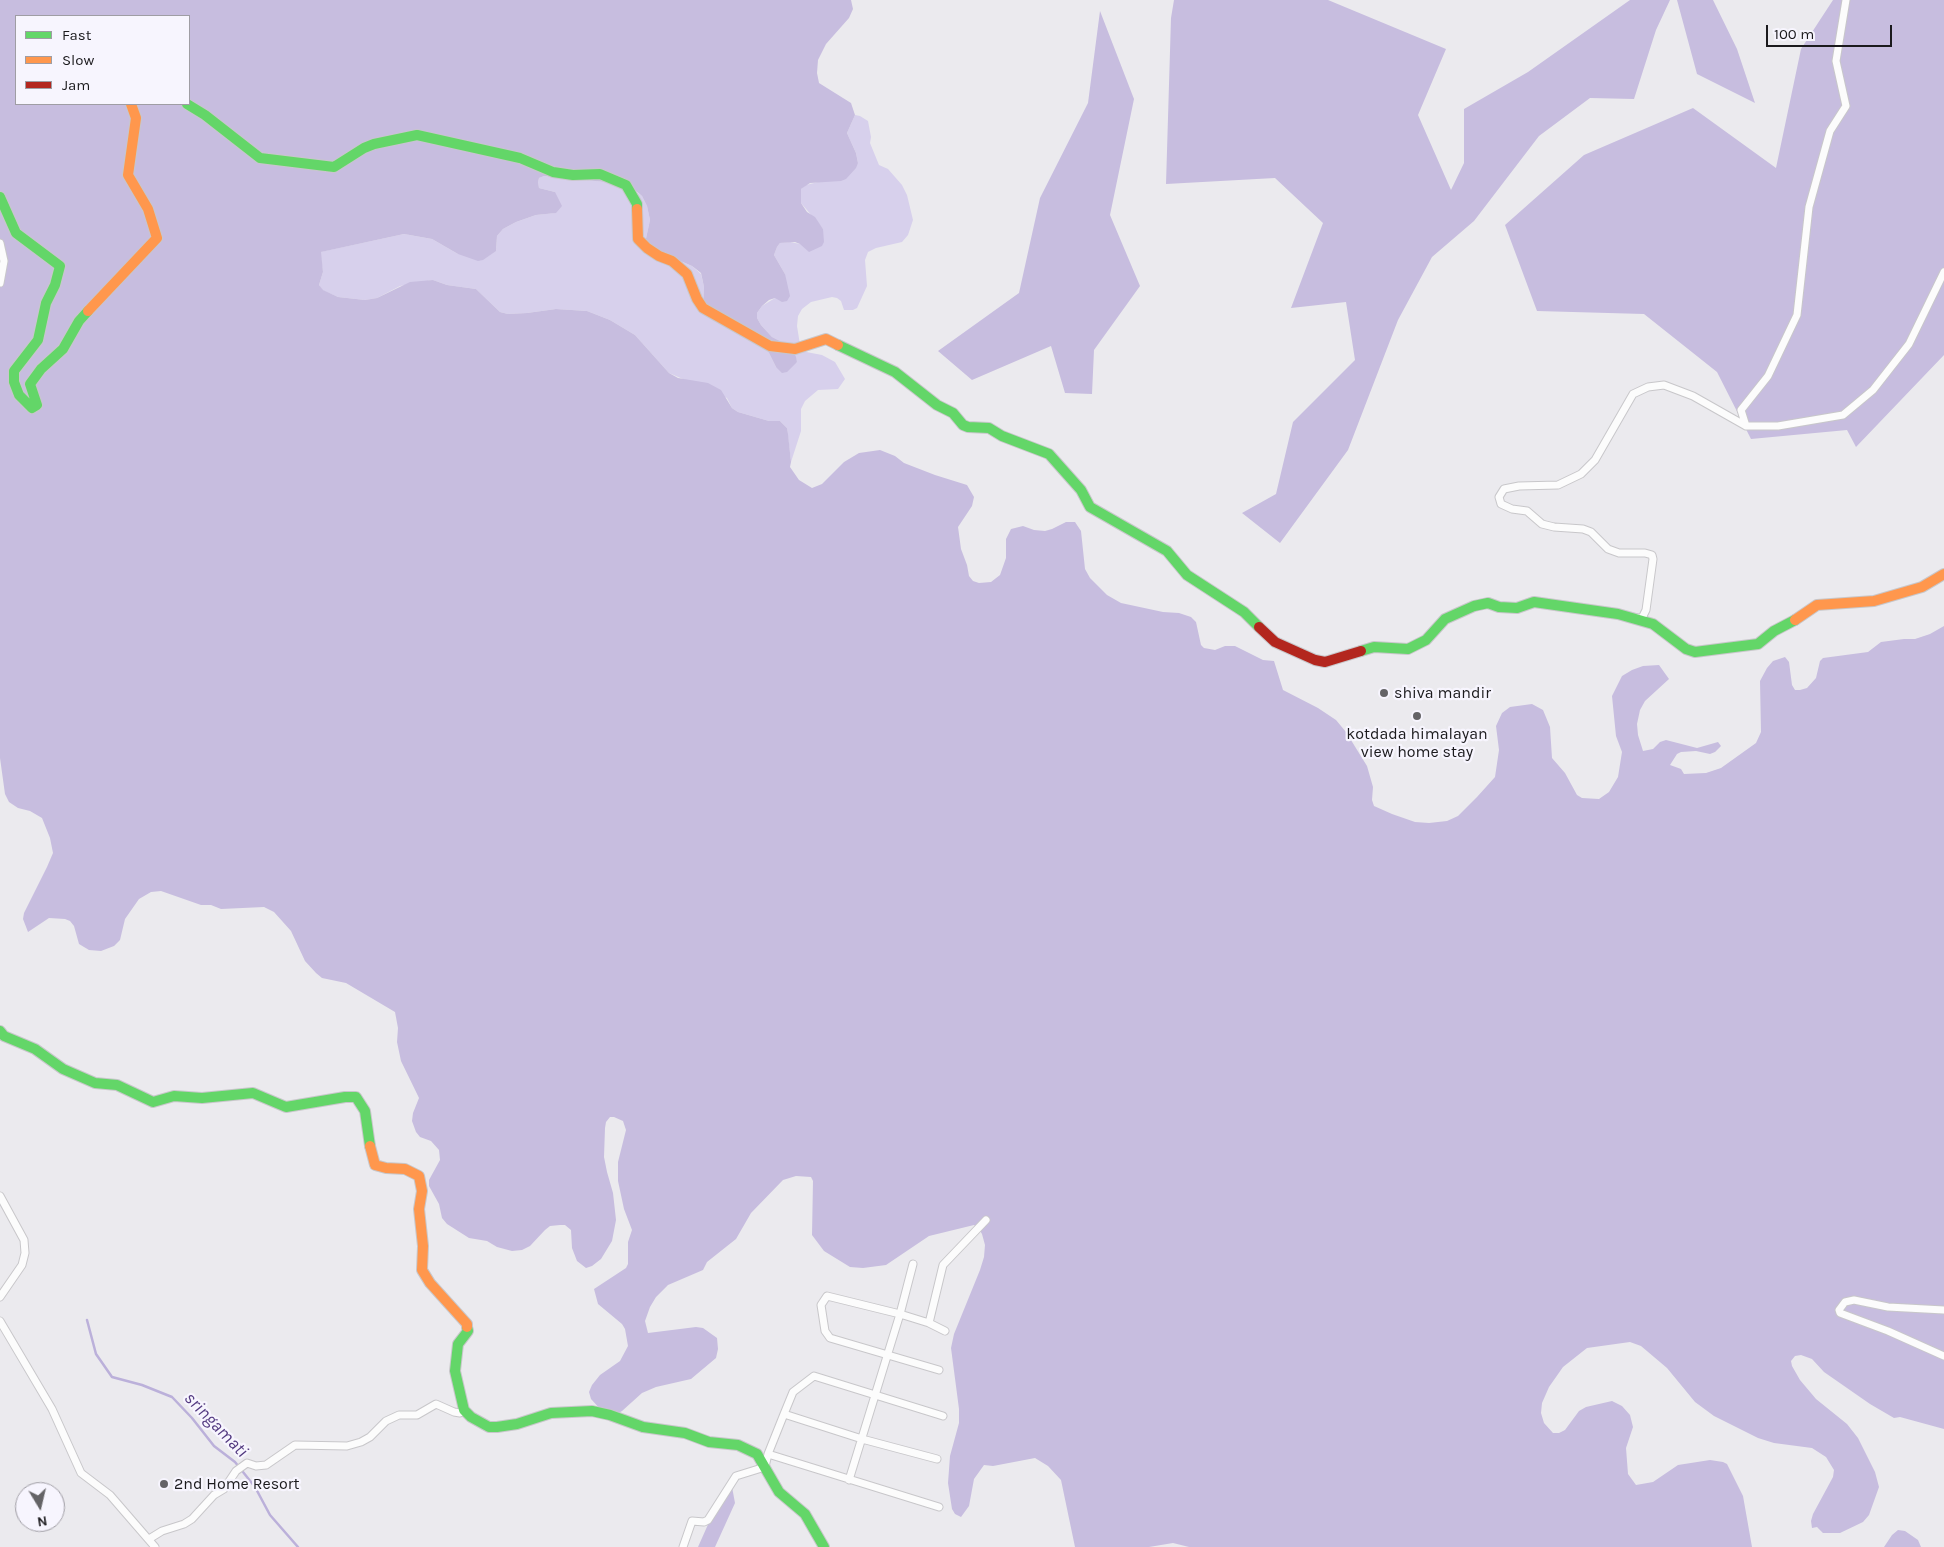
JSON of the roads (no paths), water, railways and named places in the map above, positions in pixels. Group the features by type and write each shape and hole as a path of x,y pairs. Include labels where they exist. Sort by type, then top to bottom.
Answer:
{"street":[{"path":"1746,426 1741,410 1768,376 1798,315 1809,208 1830,131 1846,106 1836,61 1846,0"},
{"path":"0,197 16,233 60,266 55,285 46,303 38,340 14,371 14,382 19,395 32,408 37,405 30,384 62,349 79,321 157,238 148,208 128,175 136,118 131,105"},
{"path":"189,105 205,115 260,158 334,167 364,148 374,144 417,135 520,158 553,172 574,175 600,174 626,185 636,204 638,239 647,248 659,256 672,261 687,274 697,299 703,308 770,346 795,349 826,339 895,372 937,405 953,413 963,425 989,428 1002,436 1048,454 1081,490 1090,507 1167,551 1188,575 1244,612 1275,642 1315,660 1325,662 1335,660 1374,647 1408,649 1426,640 1445,619 1474,606 1488,603 1499,607 1516,608 1534,602 1618,614 1653,624 1686,649 1696,652 1758,644 1774,630 1791,623 1817,604 1874,601 1922,587 1944,574"},
{"path":"0,243 4,261 0,283"},
{"path":"1632,618 1642,618 1646,610 1654,559 1652,556 1645,553 1619,553 1608,549 1590,532 1583,529 1554,527 1542,524 1528,511 1512,510 1501,504 1500,497 1504,489 1519,486 1558,485 1581,474 1594,460 1633,394 1648,387 1664,385 1679,390 1694,396 1746,426 1778,426 1843,415 1873,390 1909,344 1944,272"},
{"path":"0,1031 4,1036 35,1049 63,1069 95,1083 117,1085 153,1102 174,1096 202,1098 253,1093 286,1107 345,1097 356,1097 365,1111 366,1129 375,1164 386,1168 405,1169 419,1176 422,1192 418,1209 423,1246 422,1270 430,1283 468,1324 468,1331 458,1344 455,1371 464,1410 479,1423 497,1428 518,1424 551,1413 592,1411 610,1415 643,1427 685,1433 709,1442 738,1445 757,1454 779,1492 805,1514 824,1547"},
{"path":"0,1196 24,1240 25,1253 22,1265 0,1297"},
{"path":"929,1323 943,1265 986,1220"},
{"path":"849,1480 900,1314 912,1264"},
{"path":"939,1370 830,1338 825,1331 821,1305 827,1296 900,1314 929,1323 945,1331"},
{"path":"1944,1310 1888,1306 1854,1300 1845,1302 1839,1310 1840,1313 1888,1331 1944,1356"},
{"path":"0,1321 52,1409 82,1473 110,1495 156,1547"},
{"path":"765,1467 768,1454 793,1392 814,1376 943,1416"},
{"path":"149,1539 162,1531 184,1524 192,1519 214,1495 224,1489 236,1471 247,1463 256,1466 266,1465 295,1445 347,1446 361,1442 370,1437 386,1421 398,1415 417,1416 436,1404 454,1412 460,1413 464,1410"},
{"path":"784,1414 862,1439 937,1459"},
{"path":"768,1454 940,1507"},
{"path":"683,1547 692,1521 704,1522 708,1520 736,1476 765,1467"}],"waterway":[{"name":"sringamati","path":"87,1320 96,1354 112,1377 142,1385 172,1397 192,1418 214,1446 235,1462 255,1487 270,1515 298,1547"}],"place":[{"name":"shiva mandir","path":"1384,693"},
{"name":"kotdada himalayan view home stay","path":"1417,716"},
{"name":"2nd Home Resort","path":"164,1484"}]}
